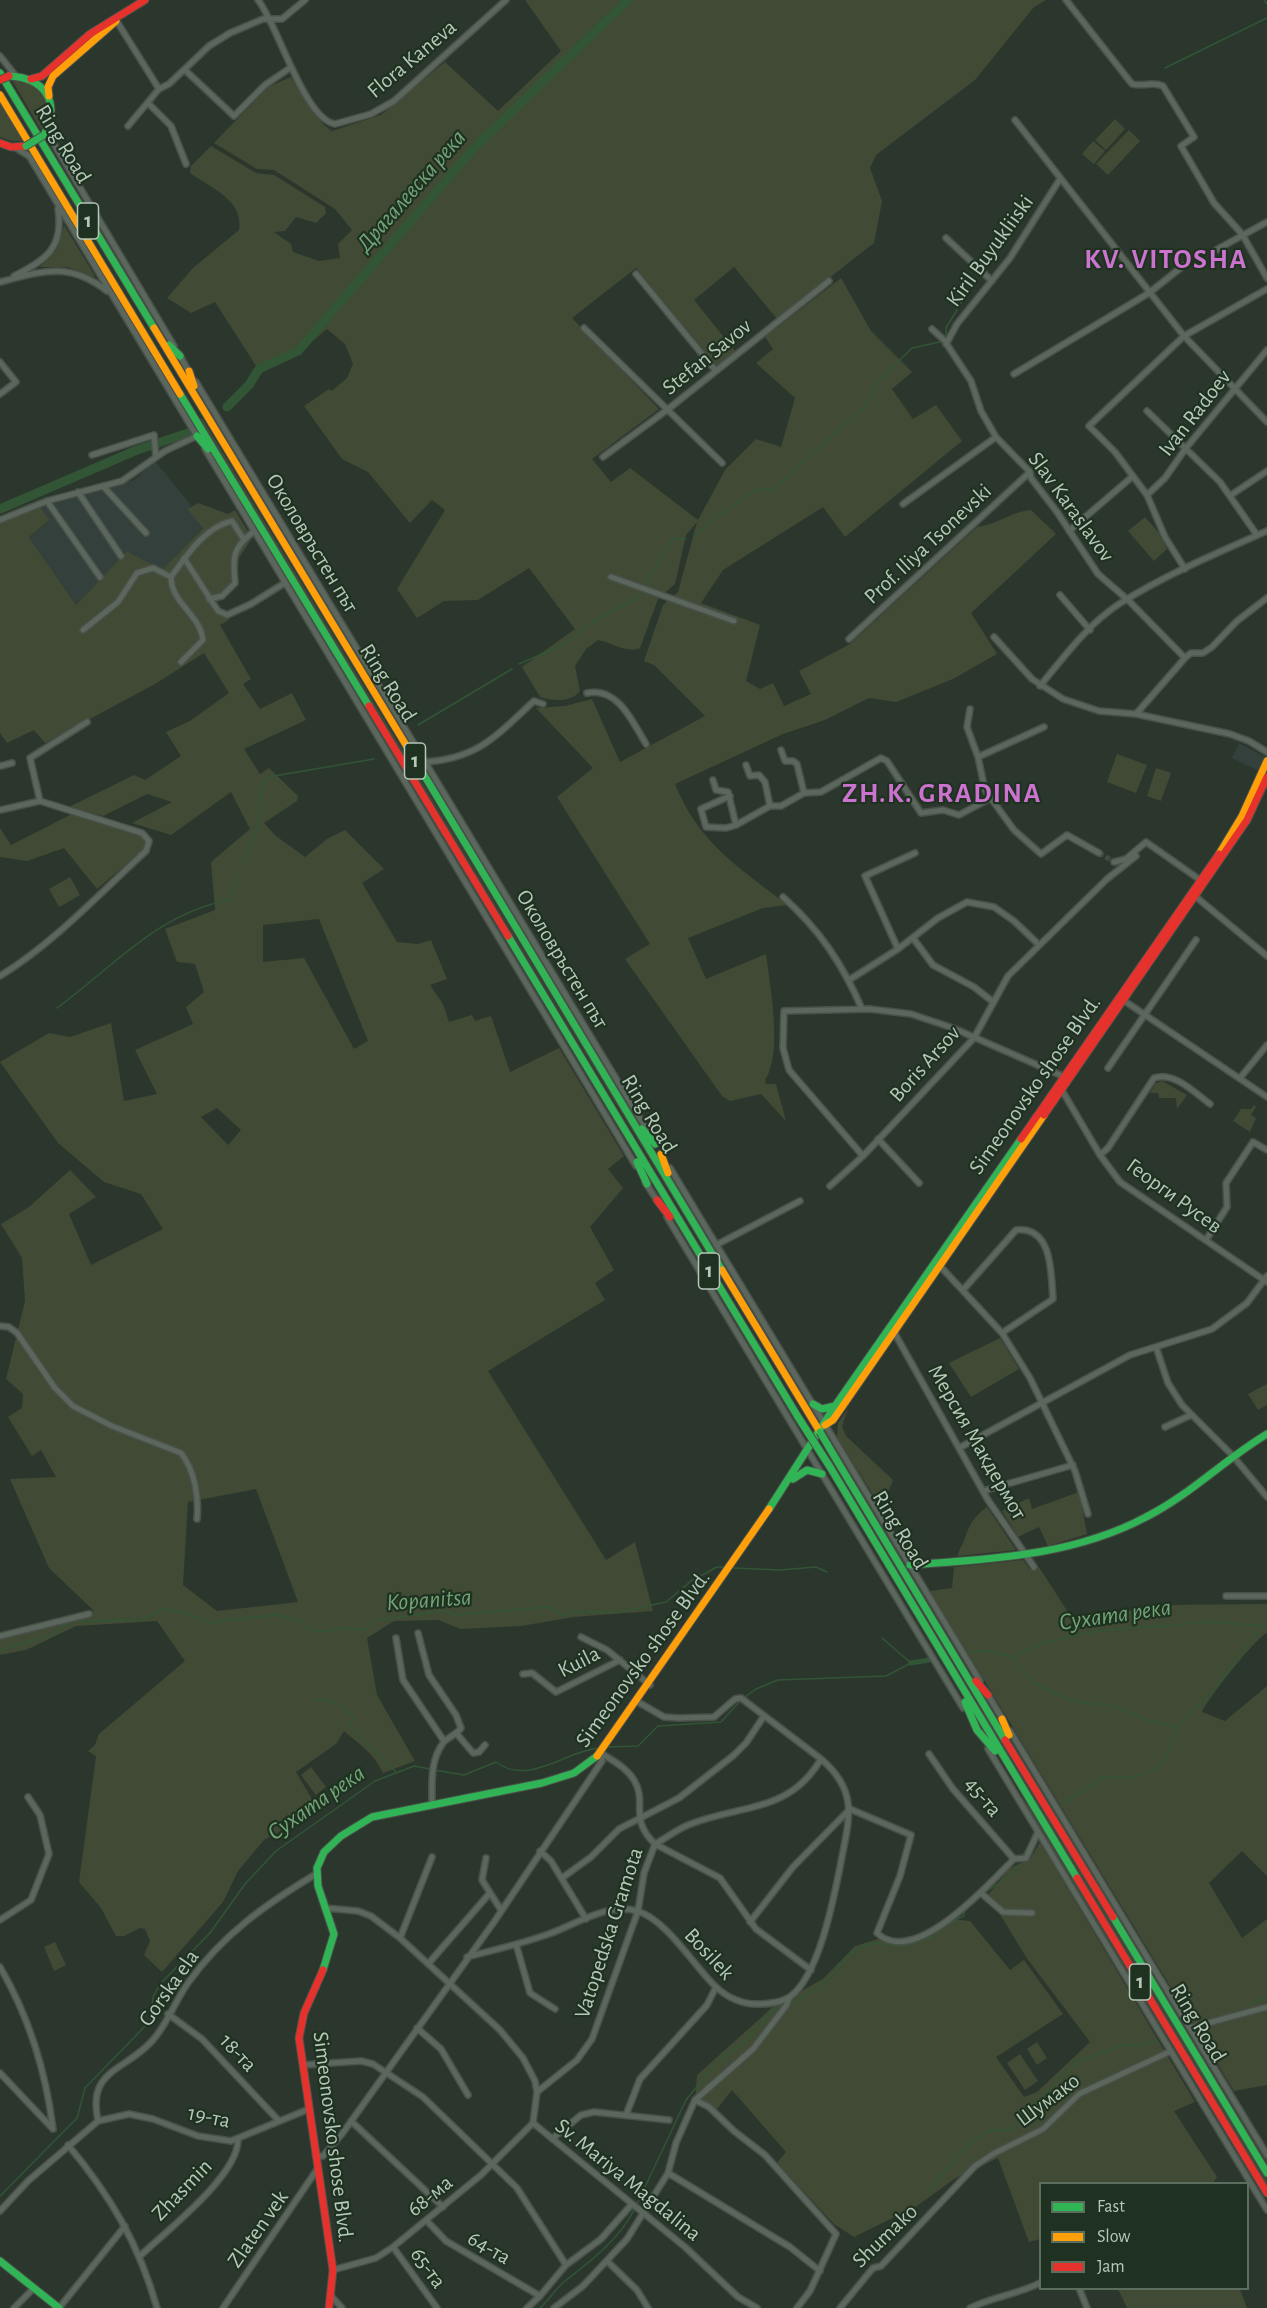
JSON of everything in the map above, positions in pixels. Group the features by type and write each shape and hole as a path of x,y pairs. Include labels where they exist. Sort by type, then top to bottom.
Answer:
{"main road":[{"path":"31,79 42,76 90,34 145,0"},
{"path":"0,144 15,147 26,146 46,132 53,112 48,87 53,76 116,20"},
{"name":"Ring Road","path":"0,73 675,1192 809,1406 836,1459 1267,2172"},
{"path":"0,80 13,76 31,79 42,86 49,96"},
{"name":"Ring Road","path":"0,95 1267,2193"},
{"path":"157,332 180,356"},
{"path":"145,336 158,370"},
{"path":"189,371 201,405"},
{"path":"197,436 227,472"},
{"name":"Simeonovsko shose Blvd.","path":"329,2308 333,2270 303,2065 300,2025 334,1942 334,1929 325,1908 316,1874 319,1860 328,1846 359,1823 372,1817 432,1803 551,1781 574,1773 590,1764 601,1753 731,1567 825,1425 835,1406 1195,896 1242,816 1267,761"},
{"name":"Simeonovsko shose Blvd.","path":"1066,1077 1247,820 1267,777"},
{"name":"Simeonovsko shose Blvd.","path":"825,1425 833,1420 940,1266 1059,1086"},
{"path":"623,1106 655,1144"},
{"path":"621,1124 647,1184"},
{"path":"661,1154 675,1192"},
{"path":"657,1200 692,1244"},
{"path":"809,1406 822,1409 835,1406"},
{"path":"910,1565 1025,1555 1092,1540 1138,1522 1183,1495 1233,1456 1267,1434"},
{"path":"781,1492 803,1471 816,1470 822,1474"},
{"path":"961,1665 988,1695"},
{"path":"952,1671 977,1730 1012,1771"},
{"path":"1002,1719 1022,1765"},
{"path":"1256,2176 1267,2200"},
{"path":"0,2261 59,2308"}],"street":[{"name":"Flora Kaneva","path":"258,0 272,20 290,68 328,122 335,124 370,114 394,101 506,0"},
{"path":"128,126 149,104 159,89 185,70 198,55 221,38 263,19 282,19 304,0"},
{"path":"1066,0 1132,84 1140,86 1155,82 1163,86 1194,137 1181,146 1214,203 1242,234 1267,278"},
{"path":"116,20 159,89"},
{"path":"0,56 13,76"},
{"path":"185,70 234,116 265,85 290,68"},
{"path":"149,104 171,126 186,164"},
{"path":"1015,120 1184,336 1267,422"},
{"name":"Околовръстен път","path":"46,132 716,1245 809,1406 825,1425 1267,2155"},
{"name":"Околовръстен път","path":"15,147 27,154 58,205 283,584 1267,2210"},
{"name":"Kiril Buyukliiski","path":"946,344 957,324 992,281 1037,218 1060,179"},
{"path":"7,280 42,261 53,248 59,231 58,205"},
{"path":"1216,250 1267,222"},
{"path":"946,238 992,281"},
{"path":"1014,374 1149,293 1183,266"},
{"path":"0,282 51,270 65,270 85,276 111,294"},
{"path":"636,274 716,371"},
{"name":"Stefan Savov","path":"603,457 667,410 829,281"},
{"path":"1185,569 1165,537 1147,495 1089,426 1184,336 1267,289"},
{"path":"584,328 722,463"},
{"name":"Slav Karaslavov","path":"932,329 946,344 971,381 981,411 996,437 1030,472 1031,478 1098,574 1128,600 1185,658"},
{"name":"Ivan Radoev","path":"1147,495 1165,478 1186,448 1267,350"},
{"path":"0,362 16,382 0,394"},
{"path":"1148,411 1231,495 1257,535"},
{"path":"92,455 154,435 156,457"},
{"path":"0,520 47,501 122,481 156,457 197,436"},
{"path":"903,504 996,437"},
{"path":"1231,495 1267,471"},
{"name":"Prof. Iliya Tsonevski","path":"849,639 1030,472"},
{"path":"1069,531 1133,476"},
{"path":"103,486 146,533"},
{"path":"78,492 122,556"},
{"path":"47,501 100,577"},
{"path":"181,662 203,640 202,627 173,591 171,577 184,558 214,528 232,521 244,540"},
{"path":"1040,686 1090,630 1128,600 1185,569 1267,531"},
{"path":"209,599 222,596 235,583 232,563 244,540 253,532"},
{"path":"184,558 218,611 227,615 283,584"},
{"path":"83,630 118,602 137,573 153,568 171,577"},
{"path":"611,577 734,621"},
{"path":"1060,595 1090,630"},
{"path":"1140,716 1185,658 1191,653 1203,652 1212,647 1237,621 1267,598"},
{"path":"994,636 1040,686 1063,699 1090,709 1140,716 1230,734 1249,741 1267,752"},
{"path":"587,693 597,692 619,701 646,744"},
{"path":"425,762 453,759 488,745 534,701 543,704"},
{"path":"970,709 967,727 989,799 1024,841 1041,854 1064,836 1100,853"},
{"path":"40,801 30,758 87,722"},
{"path":"978,757 1044,727"},
{"path":"781,750 785,761 793,761 796,764 804,793"},
{"path":"730,796 702,807 700,811 708,828 736,825 770,806 781,806 804,793 821,792 881,758 887,761 921,813 943,810 958,815 989,799"},
{"path":"0,766 12,763"},
{"path":"746,765 750,776 759,775 763,778 770,806"},
{"path":"713,780 716,790 724,789 730,796 736,825"},
{"path":"0,810 40,801 147,836 149,841 146,851 16,966 0,976"},
{"path":"1114,862 1126,859 1146,842 1202,881"},
{"path":"898,949 865,876 915,854"},
{"name":"Boris Arsov","path":"830,1186 863,1156 974,1038 1001,985 1015,968 1109,877 1136,856"},
{"path":"1195,896 1267,956"},
{"path":"783,897 816,929 849,980 862,1009"},
{"path":"849,980 962,904 980,903 994,907 1014,921 1036,942"},
{"path":"914,938 933,965 974,987 992,1001"},
{"path":"1108,1068 1196,940"},
{"path":"1123,1000 1267,1097"},
{"path":"863,1156 789,1070 783,1048 784,1011 862,1009 911,1014 1066,1077"},
{"path":"1240,1078 1267,1045"},
{"path":"1100,1155 1108,1149 1154,1078 1167,1076 1210,1104"},
{"name":"Георги Русев","path":"1059,1086 1100,1155 1113,1174 1129,1189 1266,1279"},
{"path":"878,1139 919,1183"},
{"path":"1206,1240 1227,1207 1226,1183 1253,1142 1267,1150"},
{"path":"716,1245 800,1201"},
{"path":"963,1290 1011,1234 1022,1229 1037,1236 1047,1247 1053,1299 1002,1333"},
{"path":"940,1266 1002,1333 1043,1401 1072,1465 1089,1514"},
{"path":"959,1448 1130,1355 1218,1326 1247,1303 1266,1279"},
{"path":"0,1326 9,1327 17,1333 55,1388 73,1406 112,1426 181,1453 186,1460 196,1491 199,1508 197,1520"},
{"name":"Мерсия Макдермот","path":"894,1332 983,1491 1034,1567"},
{"path":"1156,1347 1168,1383 1191,1414 1233,1456 1267,1497"},
{"path":"1165,1427 1191,1414"},
{"path":"983,1491 1072,1465"},
{"path":"1226,1596 1267,1596"},
{"path":"0,1636 88,1614"},
{"path":"418,1633 429,1675 460,1722 461,1728 457,1734 444,1742 432,1766 432,1803"},
{"path":"581,1637 620,1660 650,1685"},
{"path":"396,1638 403,1680 444,1742"},
{"name":"Kuila","path":"523,1674 532,1673 556,1692 620,1660"},
{"path":"556,2308 608,2262 644,2214 668,2174 683,2124 696,2100 753,2049 786,2006 789,1998 804,1983 831,1914 850,1809 841,1781 833,1769 743,1700 735,1699 714,1717 679,1718 664,1717 638,1701"},
{"path":"562,1878 591,1857 619,1829 679,1798 734,1755 746,1743 764,1716"},
{"path":"457,1734 473,1753 477,1754 485,1745"},
{"path":"601,1753 626,1769 635,1782 639,1795 640,1826 655,1844 720,1878 731,1890 750,1922 811,1970"},
{"path":"316,2157 323,2156 387,2072 602,1761 601,1753"},
{"name":"45-та","path":"929,1754 953,1789 1014,1858"},
{"name":"Vatopedska Gramota","path":"537,2092 577,2060 592,2039 638,1911 644,1873 655,1844 688,1825 773,1802 789,1794 804,1783 821,1759"},
{"path":"0,1920 31,1900 49,1854 40,1815 28,1797"},
{"path":"850,1809 911,1835 900,1876 877,1933 882,1938 896,1941 913,1938 950,1919 981,1893 1014,1858 1026,1858 1038,1832"},
{"path":"750,1922 793,1867 850,1809"},
{"path":"540,1851 562,1878 586,1919"},
{"path":"400,1938 432,1857"},
{"path":"486,1858 482,1880 501,1910"},
{"name":"Gorska ela","path":"98,2121 94,2104 99,2085 152,2042 168,2014 204,1962 255,1912 316,1874"},
{"path":"428,1964 490,1893"},
{"path":"981,1893 1002,1912 1032,1913"},
{"name":"Sv. Mariya Magdalina","path":"325,1908 358,1911 371,1916 400,1938 500,2030 523,2058 535,2081 537,2092 533,2123 686,2247 738,2297 757,2308"},
{"path":"467,1957 516,1944 612,1910 638,1911"},
{"name":"Bosilek","path":"638,1911 663,1929 727,1996 750,2005 789,1998"},
{"path":"516,1944 530,1993 555,2009"},
{"path":"0,1967 27,2021 53,2129 0,2073"},
{"path":"626,2115 640,2079 707,2005 716,1987"},
{"path":"1190,2028 1267,2007"},
{"name":"18-та","path":"168,2014 202,2039 279,2121"},
{"path":"417,2028 441,2049 468,2095"},
{"name":"Shumako","path":"840,2308 873,2268 882,2266 975,2166 993,2154 1043,2129 1079,2094 1171,2051"},
{"path":"303,2065 361,2061 387,2072 430,2103 493,2164 526,2200 566,2265"},
{"path":"696,2100 709,2107 734,2131 765,2155 836,2234 806,2298 797,2308"},
{"name":"19-та","path":"98,2121 129,2114 153,2119 198,2136 217,2140 237,2140 309,2109"},
{"path":"552,2139 581,2115 594,2112 669,2120"},
{"path":"0,2211 68,2145 98,2121"},
{"path":"351,2121 443,2207"},
{"name":"68-ма","path":"333,2270 376,2258 393,2247 493,2164 533,2123"},
{"name":"Zhasmin","path":"139,2257 216,2182 234,2158 237,2140"},
{"path":"68,2145 98,2180 125,2226 157,2308"},
{"name":"Zlaten vek","path":"223,2308 318,2167"},
{"path":"668,2174 790,2247 820,2271"},
{"path":"527,2308 566,2265 601,2239 632,2204"},
{"name":"64-та","path":"427,2221 446,2241 540,2296"},
{"name":"Zhasmin","path":"59,2308 125,2226"},
{"name":"65-та","path":"393,2247 437,2308"},
{"path":"608,2262 637,2290 648,2308"},
{"path":"970,2308 987,2300 1020,2292 1039,2284"},
{"path":"14,2308 34,2288"},
{"path":"1079,2290 1087,2308"},
{"path":"331,2296 342,2308"},
{"path":"987,2300 989,2308"}],"shaded area":[{"path":"155,461 191,505 188,509 203,527 162,571 127,551 76,605 29,537 50,521 41,507 134,480"},
{"path":"1239,743 1265,757 1259,771 1232,758"}],"green space":[{"path":"525,0 1046,0 1034,7 975,80 876,155 870,168 882,201 874,243 777,319 734,267 694,300 735,351 717,366 636,268 572,318 659,409 592,459 611,482 630,468 698,520 725,470 756,439 781,447 795,398 756,363 773,349 765,337 841,278 871,331 912,372 892,389 913,419 936,405 962,441 845,537 823,507 723,570 701,603 760,625 746,681 760,689 773,683 784,706 811,694 799,671 850,644 977,527 1031,510 1056,534 971,613 997,654 953,679 896,702 869,698 825,720 783,734 675,784 696,823 708,838 736,865 787,905 763,908 688,938 706,979 766,954 774,1037 773,1054 765,1080 766,1084 776,1084 786,1121 761,1094 730,1101 722,1096 625,959 650,944 557,797 593,768 536,708 565,706 592,699 620,762 705,716 654,665 644,661 663,605 678,592 697,522 686,535 675,584 658,599 640,648 624,649 598,640 586,649 575,666 580,691 576,695 562,700 540,697 522,667 575,629 529,568 478,600 444,601 417,618 397,589 445,510 432,500 410,523 368,472 342,459 304,406 329,389 332,391 347,378 353,364 345,344 327,329 296,355 260,372 215,302 191,313 167,298 193,268 239,230 239,220 231,203 190,173 191,166 211,146 256,173 274,175 325,207 326,213 316,223 296,217 285,231 274,232 291,244 293,252 319,261 340,258 338,244 352,230 335,209 274,170 257,169 214,143 268,87 291,77 324,125 332,131 381,115 445,62 498,111 561,51"},
{"path":"12,80 30,84 43,96 47,112 46,121 41,130"},
{"path":"0,103 23,141 11,141 0,137"},
{"path":"1115,119 1125,129 1106,150 1095,140"},
{"path":"1129,130 1140,141 1108,175 1096,164"},
{"path":"1093,141 1105,151 1094,164 1082,154"},
{"path":"64,225 95,277 68,267 40,267 57,249"},
{"path":"202,418 802,1411 200,419"},
{"path":"198,503 228,514 235,510 252,538 239,558 236,584 215,602 229,620 220,625 251,679 243,684 260,709 292,693 306,720 244,749 260,774 269,768 298,796 297,801 264,823 276,836 305,857 327,839 345,830 384,869 362,883 397,942 418,944 431,940 447,979 430,985 443,1004 449,1022 472,1015 475,1021 491,1016 510,1072 559,1048 624,1156 608,1169 623,1188 590,1227 614,1270 595,1283 605,1300 488,1371 606,1560 635,1542 653,1611 574,1617 521,1626 461,1629 438,1620 394,1621 367,1638 377,1695 415,1761 383,1773 370,1754 344,1731 336,1744 296,1772 319,1811 264,1840 238,1871 223,1902 162,1972 144,1955 150,1941 145,1929 140,1928 124,1936 116,1936 101,1908 79,1882 96,1756 88,1751 95,1745 99,1734 185,1661 157,1621 76,1626 26,1650 0,1655 0,1634 94,1611 49,1568 10,1479 56,1477 41,1450 32,1456 8,1417 22,1408 23,1394 6,1379 25,1301 22,1258 1,1224 29,1207 70,1170 96,1197 69,1214 91,1265 163,1229 141,1194 104,1182 58,1143 0,1062 49,1033 70,1037 111,1023 124,1101 157,1094 135,1050 193,1024 186,1007 204,992 195,964 177,962 165,929 215,910 211,862 250,829 231,792 171,835 132,823 172,802 147,794 103,816 69,807 134,775 145,780 181,756 166,732 190,721 229,693 204,653 155,684 45,743 34,730 7,743 0,733 0,520 38,504 50,520 29,537 76,605 127,551 162,570 203,528 187,509","holes":["319,919 368,1041 354,1049 304,958 263,962 263,925","217,1108 241,1130 228,1145 201,1117","256,1489 298,1602 217,1611 183,1585 188,1502"]},
{"path":"1145,517 1159,533 1167,549 1154,561 1128,531"},
{"path":"1117,754 1147,765 1136,793 1107,782"},
{"path":"1156,768 1171,773 1161,801 1147,796"},
{"path":"72,814 141,836 145,841 145,848 97,889 64,848 27,861 0,857 0,828 11,845"},
{"path":"429,820 624,1138 635,1163"},
{"path":"70,877 80,895 59,907 49,889"},
{"path":"1162,1081 1187,1095 1177,1109 1176,1098 1159,1098 1158,1093 1150,1093 1155,1084"},
{"path":"1254,1105 1256,1107 1251,1115 1256,1118 1250,1132 1233,1121 1241,1109 1251,1109"},
{"path":"1000,1338 1019,1369 971,1397 949,1363"},
{"path":"1267,1384 1267,1405 1258,1410 1248,1394"},
{"path":"848,1409 842,1426 846,1436 893,1480 889,1490 875,1498 837,1437 838,1423"},
{"path":"1079,1492 1087,1534 1048,1546 1039,1527 1018,1537 1002,1511 1029,1498 1032,1509"},
{"path":"987,1507 1016,1550 958,1556 971,1524"},
{"path":"1023,1560 1030,1569 1039,1567 1073,1620 1163,1605 1267,1604 1267,1633 1253,1645 1232,1670 1202,1712 1225,1721 1267,1686 1267,1876 1242,1851 1209,1883 1242,1938 1267,1919 1267,2085 1234,2091 930,1591 952,1588 954,1567"},
{"path":"983,1714 1267,2180 1267,2185"},
{"path":"311,1767 326,1787 316,1795 301,1775"},
{"path":"1033,1774 1267,2160 1267,2164 1045,1795"},
{"path":"1013,1785 1030,1808 1263,2197 1262,2197"},
{"path":"1040,1842 1195,2102 1174,2111 1217,2177 1213,2182 1039,2182 1039,2239 1029,2242 998,2158 954,2179 917,2206 854,2237 834,2224 777,2163 786,2152 732,2090 717,2109 695,2101 697,2075 774,2006 823,1979 855,1946 882,1938 896,1941 913,1938 950,1919 970,1921 1010,1970 1024,1960 1063,2014 996,2057 1024,2097 1037,2092 1090,2042 1026,1957 988,1895 1010,1868 1030,1859"},
{"path":"55,1942 66,1965 54,1971 44,1947"},
{"path":"1037,2042 1047,2058 1037,2065 1027,2049"},
{"path":"1020,2054 1038,2081 1025,2090 1007,2063"},
{"path":"1118,2290 1240,2290 1247,2308 1127,2308"}],"waterway":[{"name":"Драгалевска река","path":"227,407 249,385 259,369 298,351 475,147 628,0"},
{"path":"1264,0 1267,4"},
{"path":"1165,68 1267,18"},
{"path":"946,336 946,328 966,295"},
{"path":"695,536 715,518 757,489 773,490 865,406 877,383 912,348 940,342"},
{"name":"Драгалевска река","path":"0,509 137,450 188,433"},
{"path":"645,585 672,539 686,539"},
{"path":"519,664 565,644 585,627 638,597 642,590"},
{"path":"418,725 512,669"},
{"path":"240,867 258,826 262,785 268,777 374,759"},
{"path":"57,1008 159,929 204,906 230,900 238,875"},
{"name":"Kopanitsa","path":"0,1650 52,1635 64,1625 74,1621 141,1620 162,1609 184,1612 212,1624 226,1620 278,1615 298,1620 312,1630 322,1632 344,1628 364,1630 376,1620 446,1611 456,1615 549,1607 565,1616 571,1612 619,1612 666,1602 691,1581 717,1567 726,1567"},
{"name":"Kopanitsa","path":"734,1568 780,1570 816,1567 827,1572"},
{"name":"Сухата река","path":"971,1652 988,1651 1013,1657 1042,1643 1097,1631 1209,1622 1267,1626"},
{"path":"1064,1803 1105,1776 1132,1777 1157,1767 1165,1758 1179,1727 1232,1667 1260,1628"},
{"name":"Сухата река","path":"745,1697 756,1689 778,1680 886,1676 911,1663 882,1638"},
{"path":"1013,1657 1032,1682 1066,1699 1089,1704 1109,1704 1150,1721 1177,1727"},
{"name":"Сухата река","path":"911,1663 929,1660"},
{"path":"314,1699 326,1700 342,1706 354,1719 349,1727 396,1772"},
{"name":"Сухата река","path":"608,1747 638,1746 658,1726 721,1722 741,1700"},
{"name":"Сухата река","path":"434,1770 464,1775 496,1762 509,1769 521,1771 600,1748"},
{"name":"Сухата река","path":"0,2196 77,2118 85,2088 151,2020 153,1997 160,1984 210,1933 245,1884 276,1851 375,1781 414,1766 430,1769"},
{"path":"1022,1857 1033,1837"},
{"path":"986,1892 1013,1873 1017,1866"},
{"path":"788,2003 818,1988 846,1958 859,1948 874,1943 906,1946 923,1939 930,1939 964,1916 968,1907"},
{"path":"1246,2004 1267,1998"},
{"path":"637,2204 686,2100 712,2068 727,2054 742,2045 773,2011 784,2004"},
{"path":"930,2190 971,2143 988,2131 1010,2130 1078,2061 1125,2045 1145,2045 1157,2041"},
{"path":"540,2308 562,2284 613,2239 635,2208"}],"tunnel":[{"path":"1099,853 1114,862"}],"traffic: fast":[{"path":"0,73 154,328"},
{"path":"9,76 32,81 46,94 51,112 44,135"},
{"path":"26,146 44,135"},
{"path":"169,345 180,356"},
{"path":"180,394 369,706"},
{"path":"197,436 208,449"},
{"path":"412,755 722,1270"},
{"path":"508,936 798,1417"},
{"path":"642,1129 655,1144"},
{"path":"769,1509 835,1406 1021,1139"},
{"path":"637,1162 647,1184"},
{"path":"813,1404 822,1409 835,1406"},
{"path":"798,1417 830,1467"},
{"path":"820,1432 836,1459"},
{"path":"910,1565 1031,1553 1060,1548 1118,1530 1178,1498 1267,1434"},
{"path":"836,1459 1005,1740"},
{"path":"830,1467 1077,1878"},
{"path":"793,1479 807,1470 822,1474"},
{"path":"965,1702 977,1730 995,1751"},
{"path":"323,1970 334,1934 318,1886 317,1868 324,1852 341,1836 372,1817 542,1783 574,1773 597,1756"},
{"path":"1113,1917 1267,2173"},
{"path":"0,2261 59,2308"}],"traffic: slow":[{"path":"49,96 48,87 53,76 116,21"},
{"path":"0,95 180,394"},
{"path":"154,328 412,755"},
{"path":"189,371 194,386"},
{"path":"1219,854 1242,816 1267,761"},
{"path":"825,1425 833,1420 1044,1115"},
{"path":"661,1154 668,1173"},
{"path":"722,1270 820,1432"},
{"path":"597,1756 769,1509"},
{"path":"1002,1719 1009,1735"}],"traffic: jam":[{"path":"31,79 42,76 90,34 145,0"},
{"path":"0,80 9,76"},
{"path":"0,143 11,147 26,146"},
{"path":"369,706 508,936"},
{"path":"1044,1115 1247,820 1267,777"},
{"path":"1021,1139 1219,854"},
{"path":"657,1200 670,1217"},
{"path":"976,1681 988,1695"},
{"path":"1005,1740 1113,1917"},
{"path":"1077,1878 1267,2193"},
{"path":"323,1970 304,2013 299,2038 333,2270 329,2308"}],"district":[{"name":"KV. VITOSHA","path":"1166,260"},
{"name":"ZH.K. GRADINA","path":"942,794"}]}
